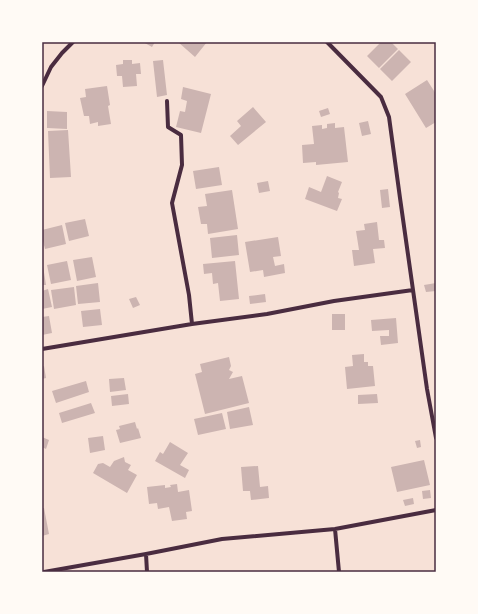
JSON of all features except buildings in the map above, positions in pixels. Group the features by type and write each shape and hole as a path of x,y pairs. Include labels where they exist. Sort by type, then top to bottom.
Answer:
{"street":[{"path":"42,86 51,67 73,42"},
{"path":"327,42 380,97 389,117 427,389 436,438"},
{"path":"167,101 168,127 181,135 182,164 172,202 189,295 192,324"},
{"path":"42,349 413,290"},
{"path":"44,572 222,539 335,529 436,510"},
{"path":"335,529 339,572"},
{"path":"146,554 147,572"}]}
